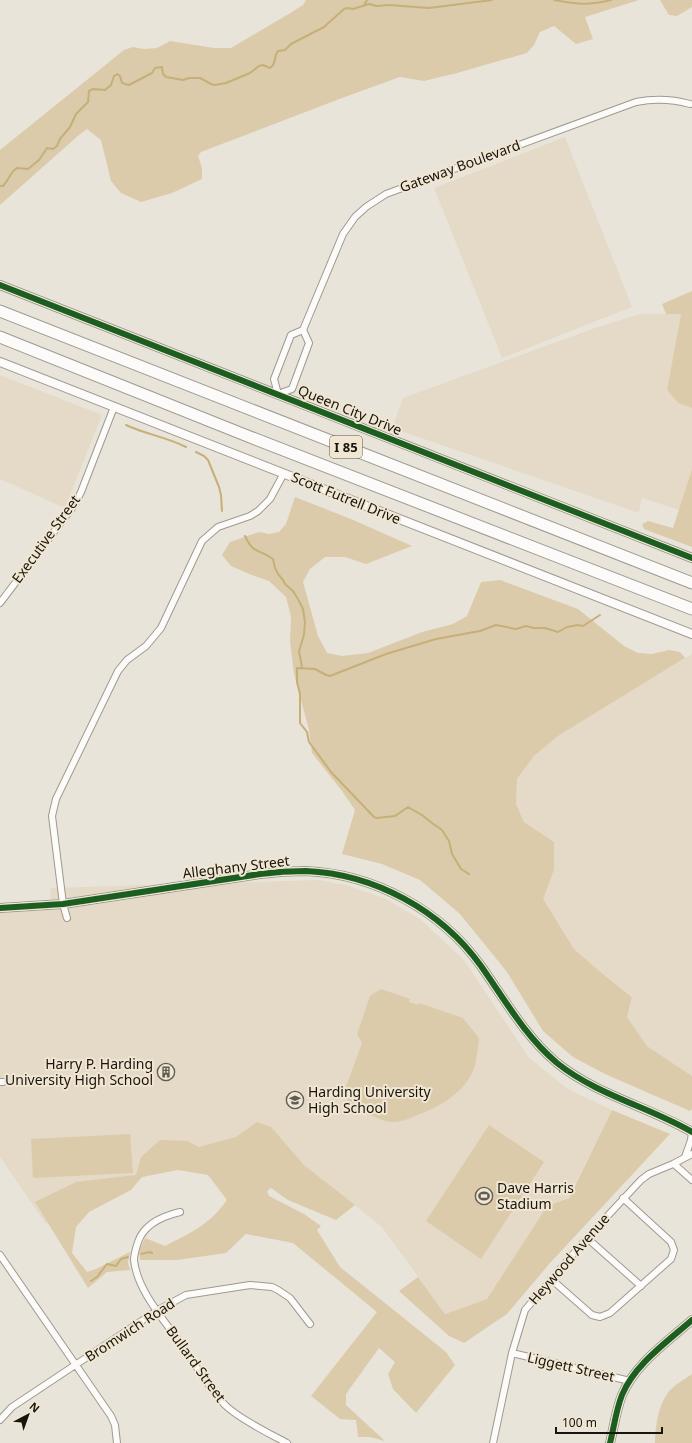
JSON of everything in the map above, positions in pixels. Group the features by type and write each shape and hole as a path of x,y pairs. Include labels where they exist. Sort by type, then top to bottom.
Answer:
{"highway":[{"name":"I 85","path":"0,311 692,583"},
{"name":"I 85","path":"0,337 245,435 692,609"}],"street":[{"name":"Gateway Boulevard","path":"278,394 274,379 291,335 303,330 343,234 366,207 386,194 512,146 636,102 661,99 676,100 690,104"},
{"name":"Queen City Drive","path":"0,285 692,558"},
{"path":"278,394 292,389 309,343 303,330"},
{"name":"Scott Futrell Drive","path":"0,362 692,634"},
{"name":"Executive Street","path":"0,603 75,504 114,407"},
{"path":"67,918 63,904 52,816 56,799 118,672 128,660 146,646 161,628 202,541 218,527 250,516 258,511 270,499 284,473"},
{"name":"Alleghany Street","path":"0,908 63,904 283,871 327,873 355,879 376,886 411,902 436,919 452,933 470,951 481,965 519,1023 557,1063 583,1081 670,1120 692,1132"},
{"path":"685,1157 692,1132"},
{"name":"Heywood Avenue","path":"493,1443 512,1353 525,1310 623,1198 649,1174 674,1164 692,1154"},
{"path":"674,1164 692,1180"},
{"path":"551,1279 590,1314 598,1317 606,1316 671,1259 674,1250 673,1245 668,1238 623,1198"},
{"name":"Bullard Street","path":"180,1212 163,1217 152,1223 142,1234 134,1258 136,1273 139,1280 158,1310 225,1405 278,1441 287,1443"},
{"path":"587,1238 640,1286"},
{"path":"0,1255 111,1416 115,1425 117,1443"},
{"name":"Bromwich Road","path":"0,1420 12,1407 158,1310 175,1300 192,1294 250,1285 264,1286 278,1290 290,1298 310,1324"},
{"path":"610,1443 621,1396 630,1381 639,1369 692,1320"},
{"name":"Liggett Street","path":"512,1353 630,1381"}],"shaded area":[{"path":"306,0 639,0 585,17 593,39 576,44 554,26 540,32 534,45 527,53 424,81 400,77 201,152 198,156 202,168 202,179 172,193 141,202 121,193 111,181 101,140 87,129 0,205 0,150 124,50 133,47 144,49 157,48 170,41 214,48 231,48 303,5"},
{"path":"660,0 692,0 692,7 677,16 669,15"},
{"path":"565,137 632,307 502,358 434,188"},
{"path":"692,291 692,408 678,403 667,390 681,314 666,314 662,304"},
{"path":"640,314 681,314 667,390 678,403 692,408 692,469 679,510 642,498 639,513 392,428 403,398 595,328"},
{"path":"0,375 102,415 65,508 0,479"},
{"path":"692,469 692,547 644,529 642,524 648,521 673,528"},
{"path":"295,497 351,519 412,546 366,564 345,557 325,557 310,569 303,582 318,636 327,653 342,656 368,653 422,632 453,624 467,616 481,582 500,580 578,609 624,646 638,653 652,654 669,650 680,652 685,658 558,736 534,756 517,779 516,804 524,822 554,842 554,870 543,899 574,949 632,997 627,1017 647,1046 692,1076 692,1109 690,1111 607,1075 573,1057 543,1031 507,972 460,914 420,880 382,864 342,854 355,810 312,753 309,730 294,674 290,641 291,617 286,597 269,581 231,566 222,555 230,542 259,532 269,534 279,532 286,524"},
{"path":"692,654 692,1076 647,1046 627,1017 632,996 604,975 574,949 542,899 554,870 554,842 524,822 516,804 517,779 534,756 558,736"},
{"name":"Harding University High School","path":"319,880 346,885 386,899 420,919 464,960 529,1058 568,1089 612,1110 568,1198 547,1206 487,1299 445,1314 382,1227 270,1138 193,1153 46,1224 0,1157 0,909 52,906 50,888"},
{"path":"381,989 410,999 409,1002 418,1005 419,1003 463,1018 479,1038 477,1055 472,1074 461,1089 439,1106 412,1118 397,1122 382,1120 348,1103 345,1089 362,1043 357,1034 370,996"},
{"path":"612,1110 670,1134 550,1263 507,1314 464,1343 449,1336 399,1291 418,1277 445,1314 487,1299 547,1206 569,1198"},
{"path":"257,1122 271,1127 304,1165 355,1205 336,1220 288,1200 271,1188 267,1191 269,1196 304,1214 321,1226 317,1230 340,1267 446,1352 455,1365 416,1413 393,1389 388,1374 395,1362 379,1348 346,1394 346,1405 385,1441 369,1437 358,1437 356,1420 340,1419 311,1396 377,1312 293,1243 246,1234 226,1253 177,1260 140,1260 139,1251 145,1238 165,1246 207,1222 220,1209 227,1200 208,1175 178,1170 142,1177 131,1190 89,1212 76,1227 72,1253 87,1272 130,1252 128,1263 130,1270 107,1272 88,1288 35,1202 76,1182 136,1175 141,1157 160,1140 187,1141 199,1147 236,1137"},
{"path":"489,1125 544,1162 481,1259 426,1221"},
{"path":"130,1134 133,1173 33,1178 31,1139"},
{"path":"692,1374 692,1443 655,1443 658,1418 664,1399 672,1388"}],"waterway":[{"path":"364,5 367,0"},
{"path":"0,186 3,186 17,168 28,169 39,160 47,148 53,149 57,146 60,139 70,127 76,114 88,102 89,91 93,89 105,90 111,85 114,76 117,74 120,76 122,83 129,85 152,73 155,68 162,67 163,74 166,77 183,80 189,78 200,78 215,85 226,83 250,73 259,66 263,65 270,68 274,64 278,51 285,50 291,44 324,27 344,9 353,9 369,4 377,6 389,5 429,8 492,0"},
{"path":"554,0 582,4 611,0"},
{"path":"126,425 186,447"},
{"path":"196,452 208,460 219,487 222,511"},
{"path":"245,536 254,549 273,559 278,574 285,584 293,591 303,609 305,622 304,635 299,651 302,667"},
{"path":"469,874 461,869 452,854 449,841 442,830 422,815 408,807 395,816 374,817 331,772 309,742 307,732 300,723 300,694 297,682 297,668 315,669 330,676 386,654 436,639 480,631 496,625 516,629 526,626 545,628 558,632 567,627 578,625 583,626 600,615"},
{"path":"141,1254 152,1253"},
{"path":"91,1281 97,1277 107,1264 116,1266 121,1259 128,1257"}],"cycle path":[{"path":"0,285 692,558"},
{"path":"0,908 63,904 277,872 306,871 356,879 381,888 404,899 426,912 446,928 465,946 481,966 525,1029 557,1063 589,1084 692,1132"},
{"path":"610,1443 622,1395 635,1373 652,1354 692,1320"}],"place":[{"name":"Harry P. Harding University High School","path":"166,1072"},
{"name":"Harding University High School","path":"295,1100"},
{"name":"Dave Harris Stadium","path":"484,1196"}]}
